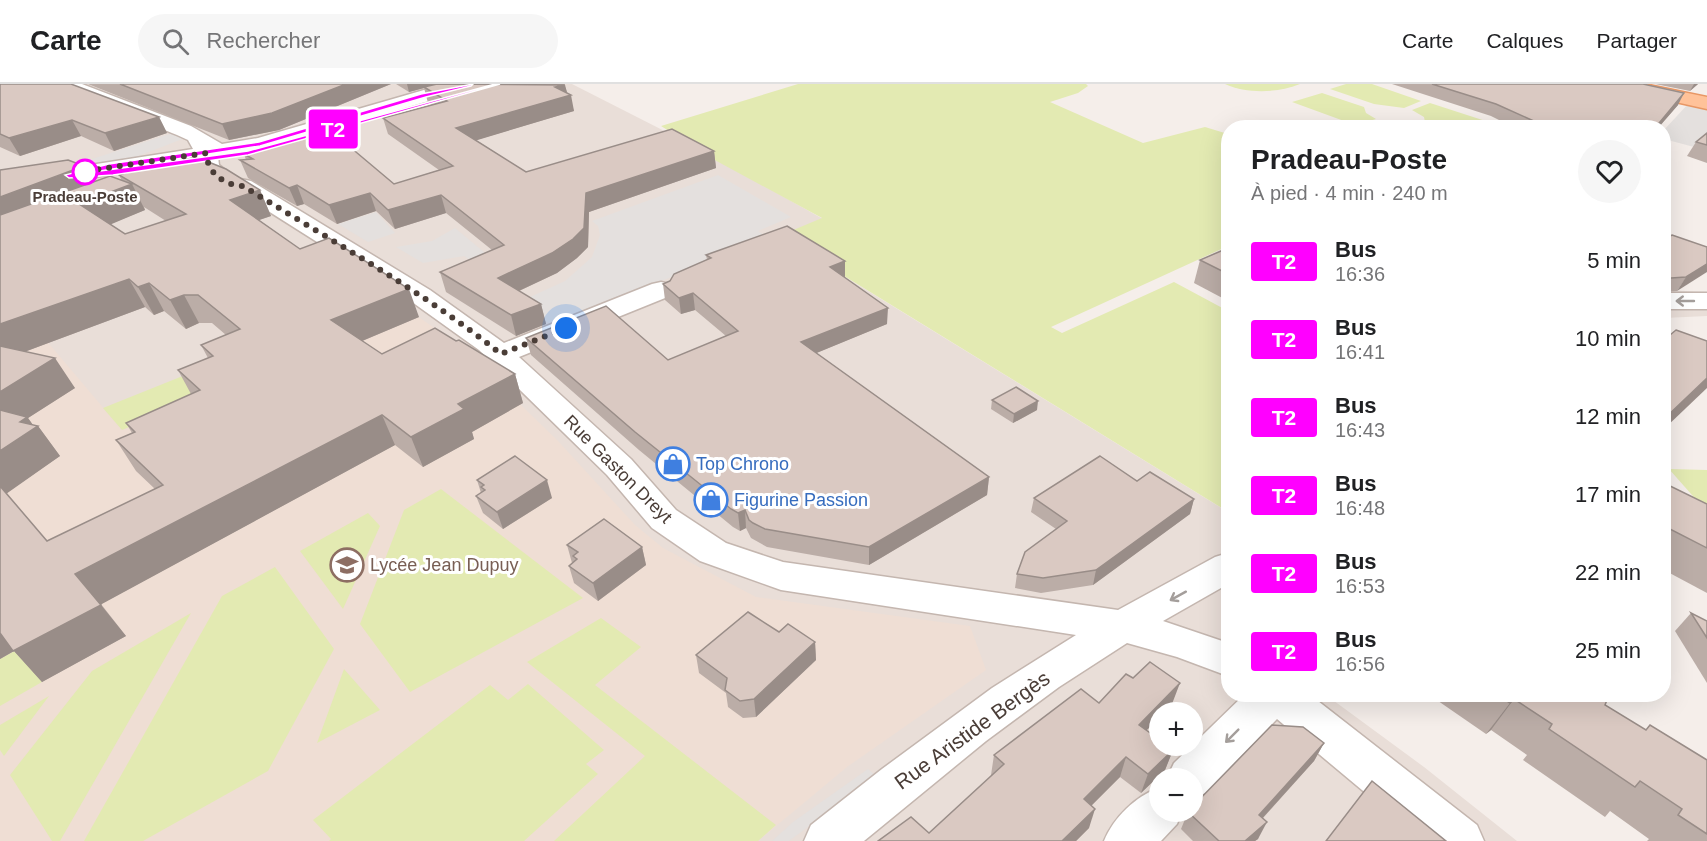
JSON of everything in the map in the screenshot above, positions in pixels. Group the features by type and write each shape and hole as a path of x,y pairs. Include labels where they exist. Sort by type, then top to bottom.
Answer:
{"main road":[{"path":"1619,84 1704,100"}],"street":[{"path":"68,84 107,102 187,132 207,153"},
{"path":"144,184 176,172 207,153 265,149 478,85"},
{"path":"0,186 69,175 113,172 260,144 437,87 478,85"},
{"name":"Rue Gaston Dreyt","path":"207,153 208,166 223,180 232,185 243,186 421,296 501,354 619,467 664,519 713,552 730,560 781,576 1122,627 1185,643 1221,657"},
{"path":"501,354 661,290"},
{"path":"1671,301 1707,301"},
{"name":"Rue Aristide Bergès","path":"828,841 904,777 1054,671 1122,627 1221,571"},
{"path":"1200,768 1267,702"},
{"path":"1285,702 1460,841"},
{"path":"1128,841 1149,820"}],"shaded area":[{"path":"0,84 572,84 690,144 823,219 780,237 1221,508 1221,702 1336,702 1424,767 1517,841 0,841"},
{"path":"1689,103 1707,107 1707,138 1694,147 1671,141 1671,122"},
{"path":"173,133 185,138 128,160 92,164 92,159"},
{"path":"718,175 791,217 758,231 769,239 551,324 517,303 565,281 592,257 600,235 598,226 592,221"},
{"path":"376,212 395,233 368,242 338,224"},
{"path":"455,228 490,257 473,262 464,256 423,263 396,247 432,241"},
{"path":"1671,290 1707,292 1707,316 1671,318"},
{"name":"Lycée Jean Dupuy","path":"407,309 459,345 558,441 635,525 663,548 756,597 970,626 986,670 847,767 758,841 0,841 0,355 45,339 122,430"},
{"path":"868,769 876,776 789,841 772,841 793,822"}],"green space":[{"path":"798,84 1086,84 1088,86 1078,93 1050,102 1143,143 1205,127 1221,132 1221,249 1051,327 1062,333 1174,282 1221,307 1221,508 779,236 822,218 687,145 690,144 661,126"},
{"path":"1225,84 1300,84 1282,89 1253,91"},
{"path":"1346,84 1372,84 1421,101 1404,108 1374,104 1330,89"},
{"path":"1322,93 1364,107 1366,113 1376,119 1341,120 1292,102"},
{"path":"1430,103 1482,120 1425,120 1424,117 1412,110"},
{"path":"245,351 229,385 122,430 103,408"},
{"path":"1671,469 1707,470 1707,512 1671,471"},
{"path":"441,489 583,598 410,692 360,624 404,510"},
{"path":"368,513 380,526 343,609 300,551"},
{"path":"275,567 334,649 268,771 143,841 84,841 222,596"},
{"path":"191,613 60,841 52,841 10,775 92,671"},
{"path":"601,618 641,647 595,685 776,825 758,841 554,841 645,756 527,662"},
{"path":"18,649 42,682 0,706 0,659"},
{"path":"344,669 380,710 317,743"},
{"path":"528,684 604,750 586,764 598,774 524,841 329,841 331,839 313,820 490,685 508,700"},
{"path":"49,696 4,756 0,750 0,725"}],"building":[{"path":"0,84 71,84 159,117 105,133 72,120 9,138 0,134"},
{"path":"120,84 346,84 272,113 222,124"},
{"path":"437,84 565,85 555,87 571,95 456,128 526,172 672,129 714,151 586,193 584,228 573,239 552,253 498,278 541,304 511,315 440,272 504,245 441,195 388,210 370,193 329,205 297,185 289,188 240,160 253,159 244,154 331,131 394,184 453,166 383,118 447,101 424,87"},
{"path":"1432,84 1643,84 1684,93 1662,120 1532,120 1496,104"},
{"path":"1707,133 1707,145 1696,142"},
{"path":"196,157 226,169 260,190 230,200 300,249 329,238 409,289 331,320 382,354 435,328 515,374 458,404 464,409 411,437 382,415 75,574 101,605 13,651 0,633 0,486 47,541 163,485 116,440 135,432 126,423 200,390 178,370 213,356 201,345 240,329 198,295 184,295 170,300 149,283 138,287 129,279 0,324 0,215 110,176 132,184 79,204 125,234 186,214 119,175 163,160"},
{"path":"68,160 84,166 0,197 0,170"},
{"path":"787,226 845,261 830,267 888,308 801,342 989,477 869,547 765,529 753,523 749,520 745,510 738,513 731,509 635,432 526,338 606,306 668,360 738,331 693,293 679,298 663,284 670,281 674,274 711,258 706,255"},
{"path":"1671,236 1707,247 1707,264 1686,277 1671,278"},
{"path":"1221,251 1221,270 1200,260"},
{"path":"1676,330 1707,341 1707,378 1671,412 1671,334"},
{"path":"0,346 55,358 0,392"},
{"path":"1016,387 1038,401 1014,414 992,400"},
{"path":"0,410 27,417 20,422 38,426 0,451"},
{"path":"515,456 547,480 497,512 476,496 485,490 481,487 484,485 477,480"},
{"path":"1100,456 1137,481 1150,472 1194,499 1096,570 1043,578 1017,574 1025,552 1067,521 1034,498"},
{"path":"1671,486 1707,504 1707,548 1671,530"},
{"path":"604,519 642,547 593,583 569,566 577,559 573,556 578,552 567,545"},
{"path":"748,612 779,632 788,624 815,642 754,699 740,701 725,690 727,678 696,655"},
{"path":"1691,613 1707,621 1707,638"},
{"path":"1150,662 1180,683 1161,702 1149,702 1149,715 1139,725 1149,732 1149,756 1167,756 1154,768 1149,768 1148,774 1126,757 1084,799 1095,809 1062,841 878,841 911,817 929,833 1004,764 994,755 1081,689 1099,703 1126,674 1133,678"},
{"path":"1519,702 1606,702 1605,705 1646,730 1650,725 1707,760 1707,834 1678,815 1682,809 1640,781 1635,787 1549,729 1552,724"},
{"path":"1272,725 1303,727 1324,743 1259,815 1267,822 1245,841 1219,841 1199,822 1203,822 1203,796"},
{"path":"1372,781 1446,841 1326,841"}],"bus line":[{"name":"T2","path":"471,84 424,95 260,144 69,175 113,172 248,153 497,84"}],"place":[{"name":"Pradeau-Poste","path":"85,172"},
{"name":"Top Chrono","path":"673,464"},
{"name":"Figurine Passion","path":"711,500"},
{"name":"Lycée Jean Dupuy","path":"347,565"}],"route":[{"path":"85,172 81,172 206,153 208,166 223,180 232,185 243,186 421,296 501,354 566,328"}]}
